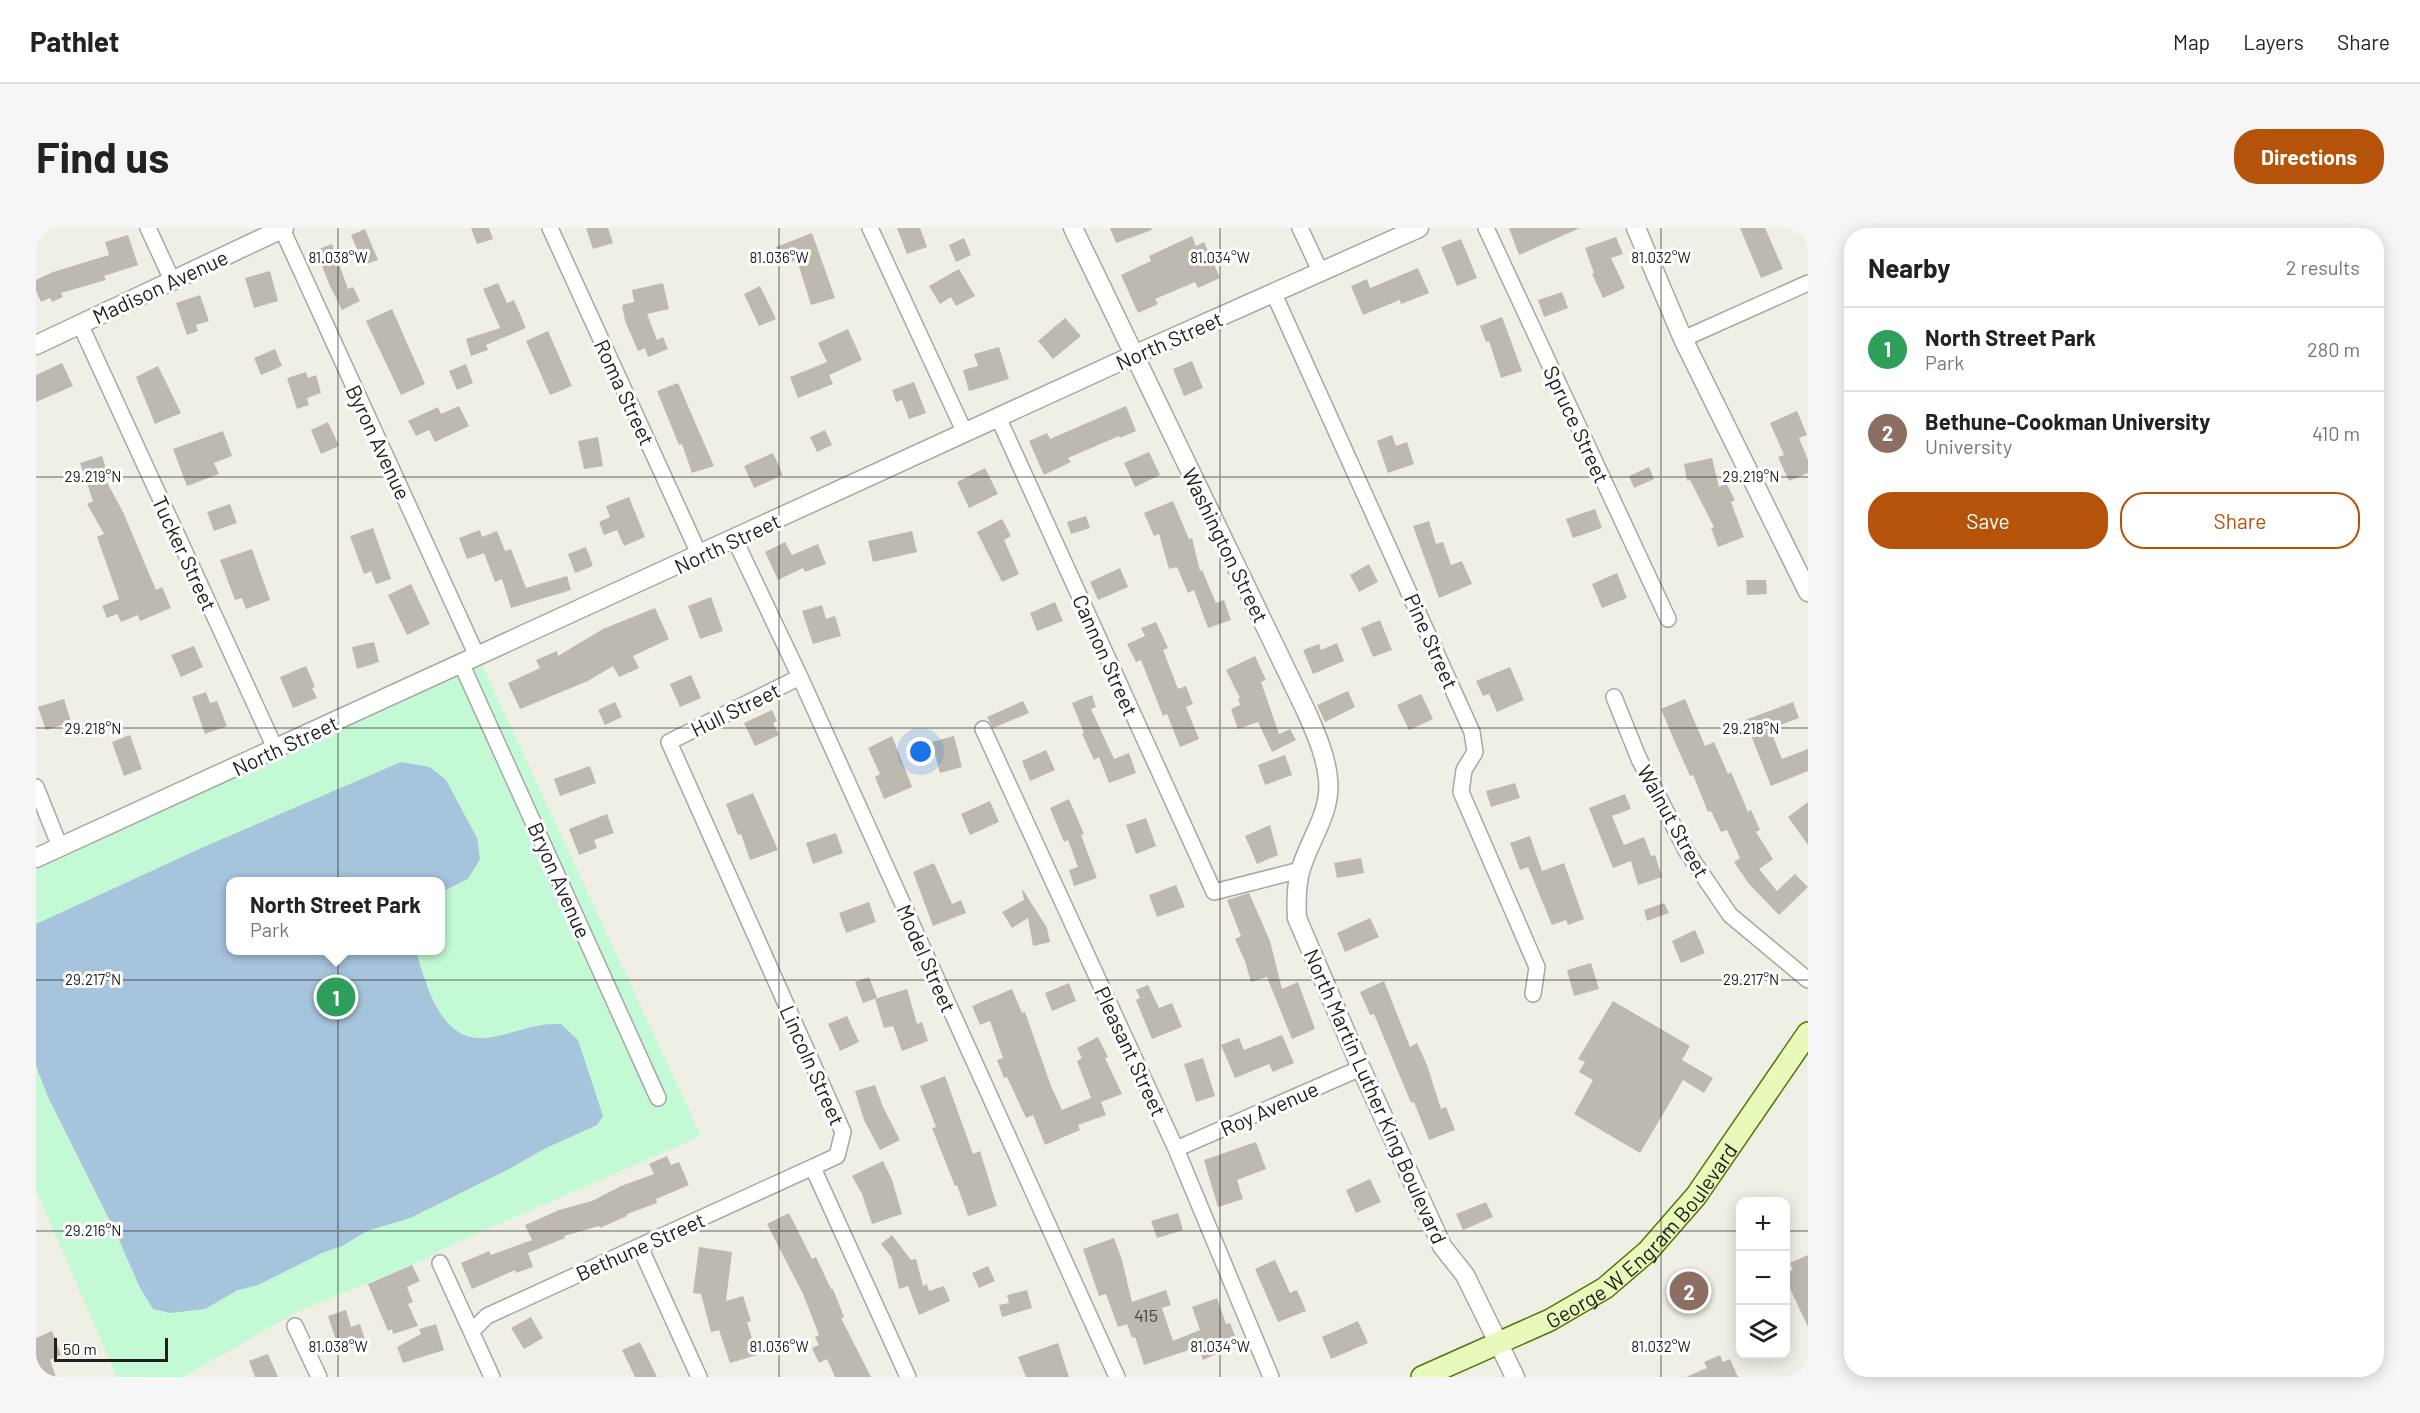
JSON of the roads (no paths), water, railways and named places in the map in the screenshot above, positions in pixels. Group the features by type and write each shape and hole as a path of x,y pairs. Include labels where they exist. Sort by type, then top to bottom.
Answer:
{"main road":[{"name":"George W Engram Boulevard","path":"1422,1377 1550,1320 1605,1288 1648,1251 1696,1196 1808,1033"}],"street":[{"path":"148,228 172,280"},
{"name":"Roma Street","path":"550,228 700,556"},
{"path":"870,228 964,433"},
{"name":"Washington Street","path":"1073,228 1302,702 1321,747 1329,781 1324,812 1300,870"},
{"path":"1300,228 1321,273"},
{"name":"North Street","path":"36,858 276,750 469,659 735,540 1134,355 1419,228"},
{"name":"Spruce Street","path":"1486,228 1668,619"},
{"path":"1636,228 1683,339 1808,592"},
{"name":"Madison Avenue","path":"36,345 283,229"},
{"name":"Byron Avenue","path":"283,229 469,659"},
{"path":"1683,339 1808,283"},
{"name":"Pine Street","path":"1274,294 1472,732 1475,752 1464,770 1461,792 1537,967 1533,994"},
{"name":"Tucker Street","path":"80,324 276,750"},
{"name":"Cannon Street","path":"998,417 1214,892 1300,870"},
{"name":"Model Street","path":"735,540 801,677 1117,1377"},
{"name":"Bryon Avenue","path":"469,659 658,1098"},
{"name":"Hull Street","path":"669,742 801,677"},
{"name":"Walnut Street","path":"1614,697 1639,759 1686,852 1730,915 1808,980"},
{"name":"Pleasant Street","path":"983,729 1176,1149 1271,1377"},
{"name":"Lincoln Street","path":"669,742 843,1132 837,1156 813,1168"},
{"path":"36,788 60,847"},
{"name":"North Martin Luther King Boulevard","path":"1300,870 1295,896 1297,918 1361,1068 1442,1246 1465,1275 1515,1377"},
{"name":"Roy Avenue","path":"1176,1149 1361,1068"},
{"path":"813,1168 908,1377"},
{"name":"Bethune Street","path":"472,1331 487,1316 813,1168"},
{"path":"640,1246 699,1377"},
{"path":"440,1263 492,1377"},
{"path":"295,1326 319,1377"}],"water":[{"path":"401,762 430,767 446,780 477,838 480,859 468,879 445,890 445,877 226,877 226,955 417,955 434,1001 449,1024 459,1032 470,1037 487,1038 541,1025 561,1024 578,1040 603,1116 597,1125 544,1149 410,1218 367,1231 342,1246 322,1253 258,1285 238,1290 205,1309 170,1313 153,1309 140,1288 116,1233 49,1099 36,1066 36,924 206,846"}],"place":[{"name":"North Street Park","path":"336,997"},
{"name":"Bethune-Cookman University","path":"1689,1291"}]}
